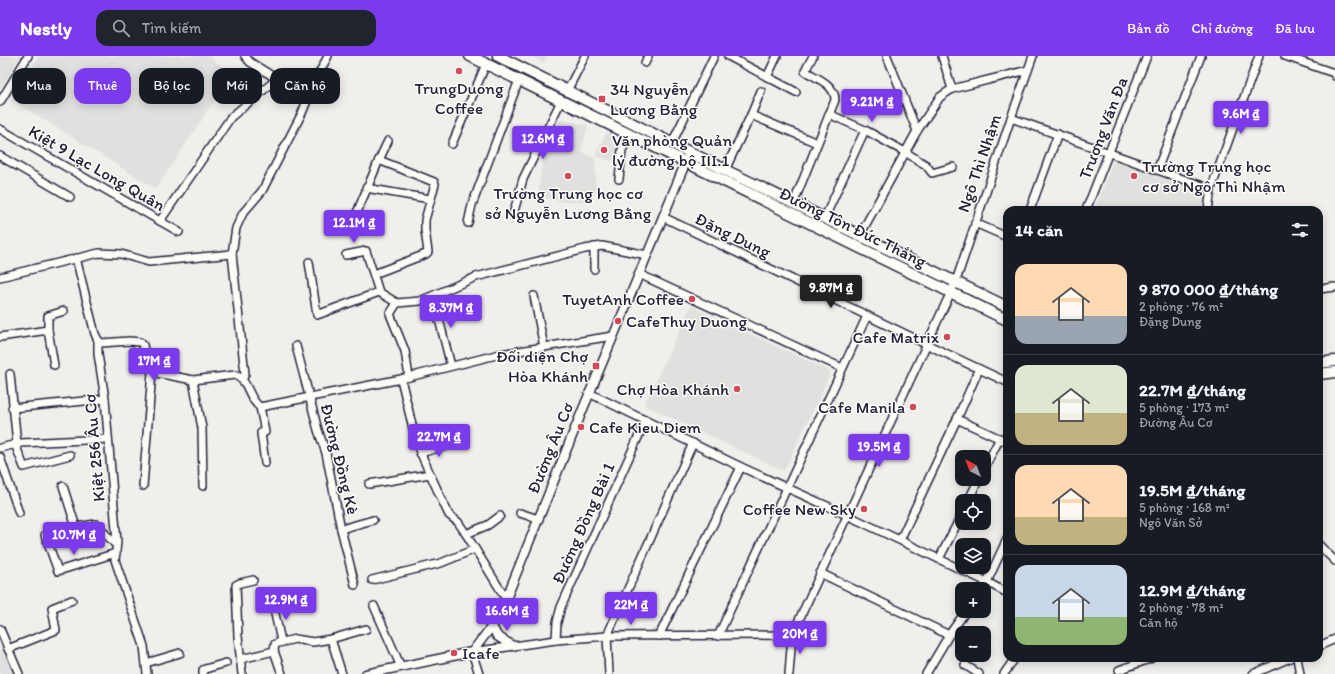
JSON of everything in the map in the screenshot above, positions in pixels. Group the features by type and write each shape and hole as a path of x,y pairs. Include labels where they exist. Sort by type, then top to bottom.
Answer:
{"highway":[{"name":"Đường Tôn Đức Thắng","path":"470,56 1003,318"},
{"name":"Đường Tôn Đức Thắng","path":"500,57 725,170 825,217 1003,305"},
{"path":"497,69 500,57"},
{"path":"1323,362 1335,361"},
{"path":"1323,374 1335,372"}],"main road":[{"name":"Đường Âu Cơ","path":"472,652 492,626 506,599 589,393 690,152"},
{"path":"492,626 497,636 513,646"},
{"path":"366,674 472,652"}],"street":[{"path":"0,102 28,56"},
{"path":"245,56 250,62 270,75"},
{"path":"322,68 328,56"},
{"path":"567,91 585,56"},
{"path":"645,64 648,56"},
{"path":"672,143 714,56"},
{"path":"728,56 796,92"},
{"path":"767,76 777,56"},
{"path":"794,202 835,100 834,92 828,85 805,71 813,56"},
{"path":"887,56 916,131"},
{"path":"942,56 952,89"},
{"name":"Ngô Thì Nhậm","path":"789,674 792,635 956,281 1011,118 1034,56"},
{"name":"Trương Văn Đa","path":"1088,206 1147,56"},
{"path":"1157,170 1201,56"},
{"path":"1209,206 1211,189 1259,56"},
{"path":"1285,56 1335,74"},
{"path":"452,144 486,64"},
{"path":"860,235 916,131 940,97 952,89 1028,70"},
{"path":"468,223 472,204 519,80"},
{"path":"160,222 231,117 270,84"},
{"path":"725,170 752,115 761,91"},
{"path":"513,215 523,179 561,101"},
{"path":"265,463 261,433 265,432 260,407 251,396 243,378 245,374 232,254 236,228 243,213 262,191 306,104"},
{"path":"829,114 865,130 905,152 926,165 932,174 953,167"},
{"path":"752,115 817,143"},
{"path":"1011,118 1211,189"},
{"name":"Kiệt 9 Lạc Long Quân","path":"0,129 179,232"},
{"path":"825,217 865,130"},
{"path":"1031,206 1058,134"},
{"path":"618,179 622,150 630,135"},
{"path":"353,222 366,188 388,141"},
{"path":"0,156 70,197"},
{"path":"374,274 428,252 424,225 435,185 434,182 379,160"},
{"path":"366,188 430,200"},
{"name":"Đặng Dung","path":"663,218 1003,380"},
{"path":"975,223 1003,235"},
{"path":"346,255 366,251 379,292 397,303 420,300 433,296 476,277 594,247 602,246 647,255"},
{"path":"594,247 594,269"},
{"path":"0,277 99,252 121,254 149,262 232,254"},
{"path":"76,258 95,334 101,343 129,341 140,342 143,345 147,366 152,372 194,380 235,375 243,378"},
{"path":"309,262 317,315 379,292"},
{"path":"639,274 842,368"},
{"path":"1323,288 1335,287"},
{"path":"433,296 451,366"},
{"path":"534,296 544,347"},
{"path":"397,303 390,314 405,351 409,377"},
{"path":"54,365 45,330 48,316 64,311"},
{"path":"718,636 867,316"},
{"path":"0,337 45,330"},
{"name":"Đường Đồng Kè","path":"260,407 401,379 500,354 613,336"},
{"name":"Kiệt 256 Âu Cơ","path":"98,340 98,354 105,399 116,549 115,560 144,646 147,674"},
{"name":"Đường Đồng Kè","path":"296,346 318,430 326,453 355,585"},
{"path":"900,540 979,369"},
{"path":"143,486 152,372"},
{"path":"10,374 16,444 24,467 70,455"},
{"path":"401,379 417,445 449,515 458,522 506,599"},
{"path":"194,380 202,428 203,486"},
{"path":"589,393 741,467 847,515 987,582 1003,548"},
{"path":"12,408 105,399"},
{"path":"957,419 1003,440"},
{"name":"Đường Đồng Bài 1","path":"556,640 556,622 561,607 646,420"},
{"path":"991,455 1000,438"},
{"path":"0,448 16,444 108,439"},
{"path":"420,453 454,444"},
{"path":"609,674 607,636 693,444"},
{"path":"0,457 19,513"},
{"path":"659,636 741,467"},
{"path":"369,484 430,474"},
{"path":"45,535 58,571 116,549 96,524 76,527 63,486"},
{"path":"520,512 538,519"},
{"path":"466,534 488,525 500,516"},
{"path":"342,529 373,520"},
{"path":"940,559 955,528"},
{"path":"372,580 441,563 475,549"},
{"path":"1323,549 1335,561"},
{"path":"820,573 949,635"},
{"path":"242,674 238,636 236,585 254,580"},
{"path":"991,584 1003,592"},
{"path":"8,649 56,630 52,608 72,600"},
{"path":"273,605 281,642"},
{"path":"374,606 401,666"},
{"path":"926,674 961,618"},
{"path":"0,629 19,674"},
{"path":"282,674 274,651 275,644 295,639 313,642 331,640 366,629"},
{"path":"479,674 472,652 556,640 607,636 792,635"},
{"path":"1323,644 1335,639"},
{"path":"331,640 342,674"},
{"path":"241,659 274,651"},
{"path":"146,663 180,653"},
{"path":"203,674 203,670 226,662"},
{"path":"1006,673 1012,662"},
{"path":"1119,670 1141,662"},
{"path":"1253,674 1281,662"},
{"path":"1297,662 1300,674"},
{"path":"965,665 979,674"}],"shaded area":[{"path":"0,56 20,56 12,68 0,90"},
{"path":"39,56 209,56 224,68 212,68 212,104 156,189 18,104 66,104 66,68 32,68"},
{"path":"529,56 547,56 544,63"},
{"name":"Trường Trung học cơ sở Nguyễn Lương Bằng","path":"557,119 588,125 581,151 595,159 596,192 591,193 590,201 561,202 538,196 544,147"},
{"path":"607,132 625,141 616,162 595,156"},
{"name":"Trường Trung học cơ sở Ngô Thì Nhậm","path":"1114,160 1207,193 1205,206 1096,206"},
{"name":"Chợ Hòa Khánh","path":"691,306 831,372 784,471 644,405"},
{"path":"0,631 17,674 0,674"}],"place":[{"name":"TrungDuong Coffee","path":"459,71"},
{"name":"34 Nguyễn Lương Bằng","path":"602,99"},
{"name":"Văn phòng Quản lý đường bộ III.1","path":"604,150"},
{"name":"Trường Trung học cơ sở Nguyễn Lương Bằng","path":"568,176"},
{"name":"Trường Trung học cơ sở Ngô Thì Nhậm","path":"1134,176"},
{"name":"TuyetAnh Coffee","path":"692,299"},
{"name":"CafeThuy Duong","path":"618,321"},
{"name":"Cafe Matrix","path":"947,337"},
{"name":"Đối diện Chợ Hòa Khánh","path":"596,366"},
{"name":"Chợ Hòa Khánh","path":"737,389"},
{"name":"Cafe Manila","path":"913,407"},
{"name":"Cafe Kieu Diem","path":"581,427"},
{"name":"Coffee New Sky","path":"864,509"},
{"name":"Icafe","path":"454,653"}]}
